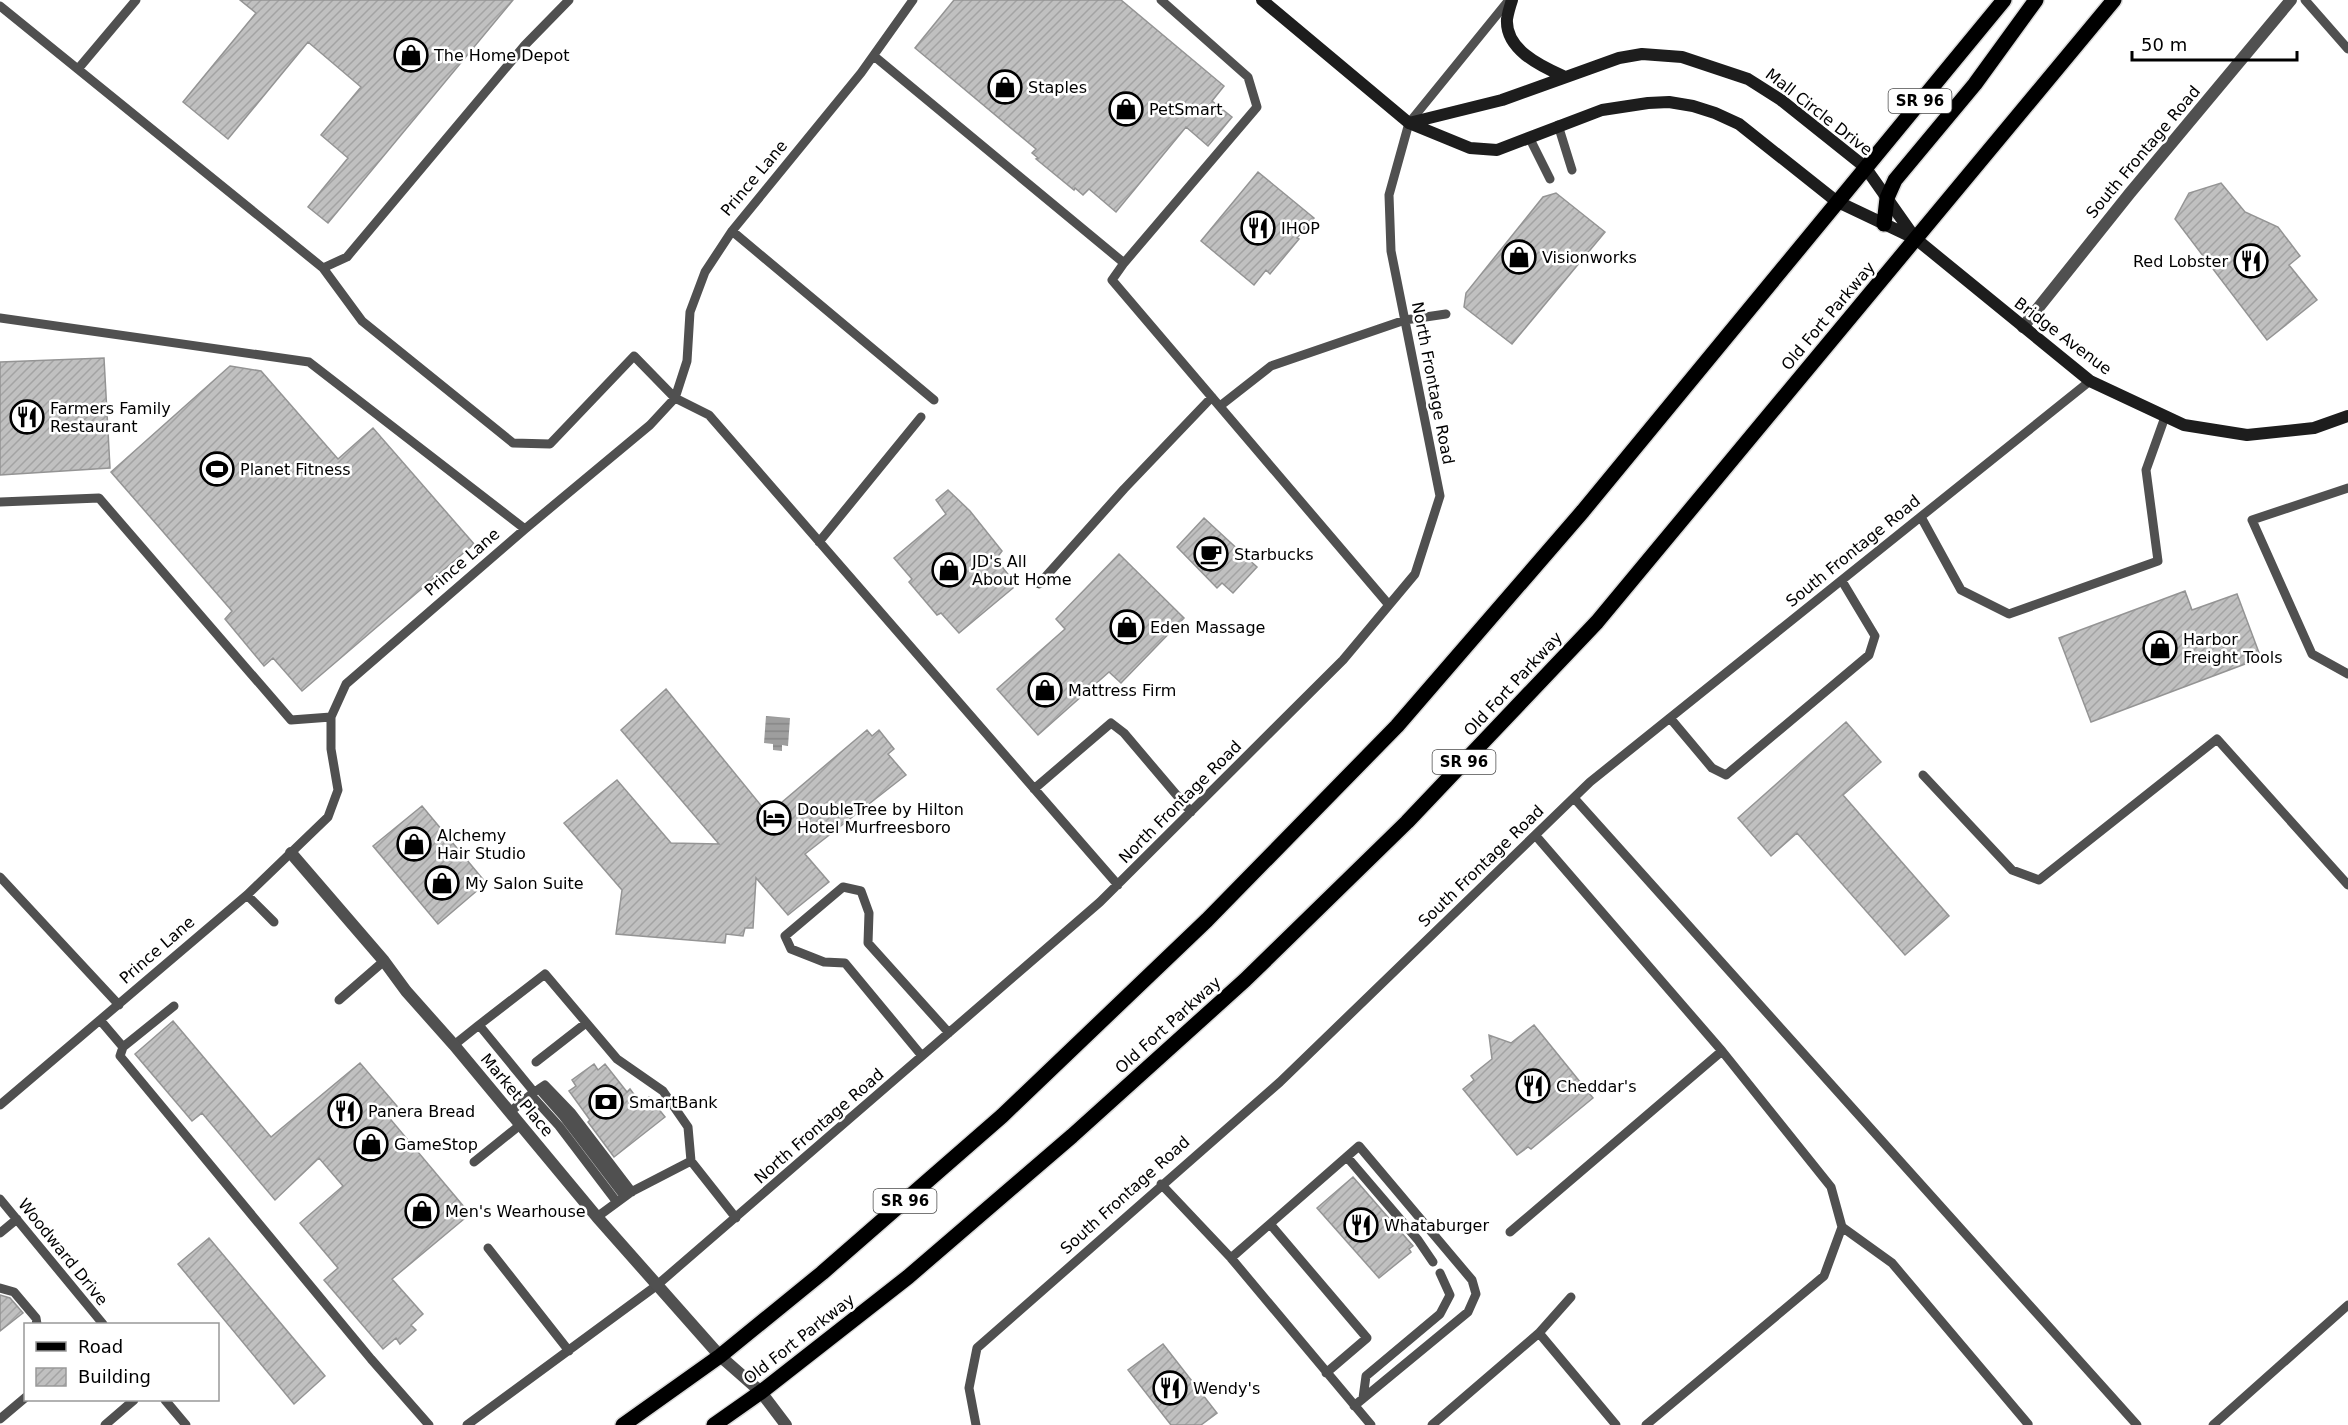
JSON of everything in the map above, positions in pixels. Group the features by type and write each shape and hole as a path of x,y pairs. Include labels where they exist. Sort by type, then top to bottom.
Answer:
{"main road":[{"name":"SR 96","path":"622,1425 720,1356 822,1273 1002,1116 1207,920 1397,726 1583,511 1836,201 2004,0"},
{"path":"1884,224 1887,198 1895,180 1975,84 2036,0"},
{"name":"Old Fort Parkway","path":"714,1425 908,1277 1072,1136 1245,980 1407,822 1597,622 2114,0"}],"street":[{"path":"1262,0 1409,123 1470,148 1497,150 1558,125 1602,110 1627,105 1669,102 1693,106 1739,124 1836,201 1916,239"},
{"path":"1510,0 1507,19 1509,32 1515,43 1540,66 1563,76"},
{"name":"South Frontage Road","path":"2023,327 2130,193 2291,0"},
{"name":"Mall Circle Drive","path":"1409,123 1502,100 1563,76 1619,58 1642,54 1682,57 1748,79 1781,100 1865,167 1916,239"},
{"name":"Bridge Avenue","path":"1916,239 2090,381 2184,425 2247,435 2314,428 2348,416"},
{"name":"Market Place","path":"291,853 597,1217 720,1356"},
{"path":"720,1356 760,1392 786,1425"}],"lane":[{"path":"78,69 136,0"},
{"path":"323,268 346,257 525,45 569,0"},
{"name":"Prince Lane","path":"0,1105 247,895 328,817 338,790 331,749 331,717 346,684 525,529 650,425 675,398 687,361 690,312 705,272 732,231 820,126 874,56 913,0"},
{"path":"1161,0 1248,77 1257,107 1112,280 1389,605"},
{"name":"North Frontage Road","path":"467,1425 656,1286 1118,885 1343,660 1415,574 1440,496 1391,251 1389,195 1409,123 1510,0"},
{"path":"2306,0 2348,49"},
{"path":"0,6 323,268 362,321 513,443 550,444 634,357 675,398 709,415 1118,885"},
{"path":"874,56 1124,263"},
{"path":"1558,125 1572,170"},
{"path":"1529,137 1550,179"},
{"path":"732,231 934,400"},
{"path":"1220,406 1271,366 1405,320 1446,314"},
{"path":"0,318 309,362 525,529"},
{"name":"South Frontage Road","path":"976,1425 969,1388 976,1348 1280,1082 1590,782 2090,381"},
{"path":"1039,584 1124,489 1212,397"},
{"path":"819,542 921,417"},
{"path":"1921,518 1961,590 2009,614 2158,561 2146,471 2165,417"},
{"path":"2348,488 2252,520 2312,654 2348,674"},
{"path":"0,502 99,498 291,720 331,717"},
{"path":"1670,718 1712,768 1726,775 1869,656 1875,636 1842,580"},
{"path":"1034,789 1111,723 1124,733 1191,812"},
{"path":"1923,775 2012,870 2039,880 2217,739 2348,885"},
{"path":"1574,798 2137,1425"},
{"path":"1536,836 1722,1051 1831,1186 1842,1227 1824,1276 1646,1425"},
{"path":"0,877 119,1005"},
{"path":"922,1056 845,963 824,962 791,949 785,936 843,887 861,891 869,913 868,943 949,1033"},
{"path":"247,895 274,922"},
{"path":"339,1000 384,961"},
{"path":"454,1045 545,974 617,1059 663,1091 688,1127 692,1161 736,1218"},
{"path":"174,1006 123,1047 120,1056 371,1359 429,1425"},
{"path":"100,1020 123,1047"},
{"path":"536,1062 586,1023"},
{"path":"479,1025 535,1092 559,1126 624,1196"},
{"path":"1510,1232 1722,1051"},
{"path":"510,1112 545,1085 571,1112 624,1196"},
{"path":"474,1162 520,1125"},
{"path":"1231,1258 1359,1146 1472,1280 1476,1294 1468,1312 1354,1406"},
{"path":"1347,1157 1418,1240 1433,1262"},
{"path":"597,1217 624,1196 660,1175 692,1161"},
{"path":"1161,1184 1231,1258 1371,1425"},
{"name":"Woodward Drive","path":"0,1199 102,1323"},
{"path":"0,1233 17,1219"},
{"path":"1270,1224 1367,1338 1326,1373"},
{"path":"1842,1227 1892,1263 2028,1424"},
{"path":"488,1248 569,1351"},
{"path":"1363,1398 1366,1376 1440,1314 1450,1295 1440,1273"},
{"path":"0,1288 14,1292 36,1318 37,1323"},
{"path":"1432,1425 1539,1333 1572,1297"},
{"path":"2213,1425 2348,1305"},
{"path":"1539,1333 1616,1425"},
{"path":"0,1419 24,1399"},
{"path":"105,1425 133,1401"},
{"path":"166,1401 186,1425"}],"shaded area":[{"path":"766,716 790,718 788,746 782,745 782,751 773,750 773,744 764,743"}],"building":[{"path":"240,0 513,0 328,223 308,207 348,158 321,135 361,87 308,42 228,139 183,102 256,13"},
{"name":"PetSmart","path":"954,0 1121,0 1224,86 1212,101 1232,117 1208,146 1186,127 1116,212 1089,189 1083,195 1075,188 1074,190 1036,159 1038,158 1032,153 1036,149 915,48"},
{"name":"IHOP","path":"1258,172 1314,218 1270,274 1266,270 1254,285 1201,241"},
{"name":"Red Lobster","path":"2221,183 2245,212 2278,227 2300,256 2289,265 2317,300 2267,340 2175,219 2189,193"},
{"path":"1556,193 1605,232 1512,344 1464,307 1466,293 1543,197"},
{"path":"104,358 110,468 0,475 0,362"},
{"path":"230,366 261,371 338,459 373,428 474,544 302,691 273,658 264,666 225,619 232,611 111,472"},
{"path":"948,490 970,511 1002,551 996,559 1011,578 1007,581 1013,588 959,633 941,613 937,615 909,582 912,579 894,558 946,514 936,500"},
{"path":"1204,518 1257,567 1233,593 1222,583 1217,588 1177,547"},
{"path":"1119,554 1184,618 1121,683 1109,672 1038,735 997,689 1065,629 1056,619"},
{"name":"Harbor Freight Tools","path":"2185,591 2192,610 2237,594 2261,658 2091,722 2059,638"},
{"name":"DoubleTree by Hilton Hotel Murfreesboro","path":"666,689 768,814 867,730 872,736 879,730 894,749 888,754 906,775 805,854 829,882 788,915 756,878 753,928 745,928 743,936 726,934 725,943 616,934 622,890 564,823 617,780 671,843 719,844 621,730"},
{"path":"1846,722 1881,762 1843,795 1949,916 1905,955 1797,833 1771,856 1738,818"},
{"path":"422,806 486,883 438,924 373,846"},
{"path":"173,1021 271,1137 360,1063 397,1106 386,1114 470,1214 392,1279 423,1314 411,1325 416,1330 400,1344 396,1338 383,1349 324,1280 338,1268 300,1223 343,1186 319,1158 275,1200 202,1113 192,1121 135,1054"},
{"path":"1534,1025 1593,1098 1531,1149 1528,1147 1517,1155 1463,1089 1474,1080 1471,1076 1492,1059 1489,1035 1511,1043"},
{"path":"594,1064 598,1070 605,1064 627,1092 630,1089 641,1104 649,1097 665,1117 614,1157 569,1091 576,1086 572,1080"},
{"name":"Whataburger","path":"1353,1177 1413,1246 1409,1249 1411,1252 1379,1278 1317,1208"},
{"path":"209,1238 325,1376 294,1404 178,1264"},
{"path":"0,1295 10,1298 23,1313 0,1331"},
{"path":"1163,1344 1217,1413 1201,1425 1171,1425 1128,1370"}],"place":[{"name":"The Home Depot","path":"411,55"},
{"name":"Staples","path":"1005,87"},
{"name":"PetSmart","path":"1126,109"},
{"name":"IHOP","path":"1258,228"},
{"name":"Visionworks","path":"1519,257"},
{"name":"Red Lobster","path":"2251,261"},
{"name":"Farmers Family Restaurant","path":"27,417"},
{"name":"Planet Fitness","path":"217,469"},
{"name":"Starbucks","path":"1211,554"},
{"name":"JD's All About Home","path":"949,570"},
{"name":"Eden Massage","path":"1127,627"},
{"name":"Harbor Freight Tools","path":"2160,648"},
{"name":"Mattress Firm","path":"1045,690"},
{"name":"DoubleTree by Hilton Hotel Murfreesboro","path":"774,818"},
{"name":"Alchemy Hair Studio","path":"414,844"},
{"name":"My Salon Suite","path":"442,883"},
{"name":"Cheddar's","path":"1533,1086"},
{"name":"SmartBank","path":"606,1102"},
{"name":"Panera Bread","path":"345,1111"},
{"name":"GameStop","path":"371,1144"},
{"name":"Men's Wearhouse","path":"422,1211"},
{"name":"Whataburger","path":"1361,1225"},
{"name":"Wendy's","path":"1170,1388"}]}
